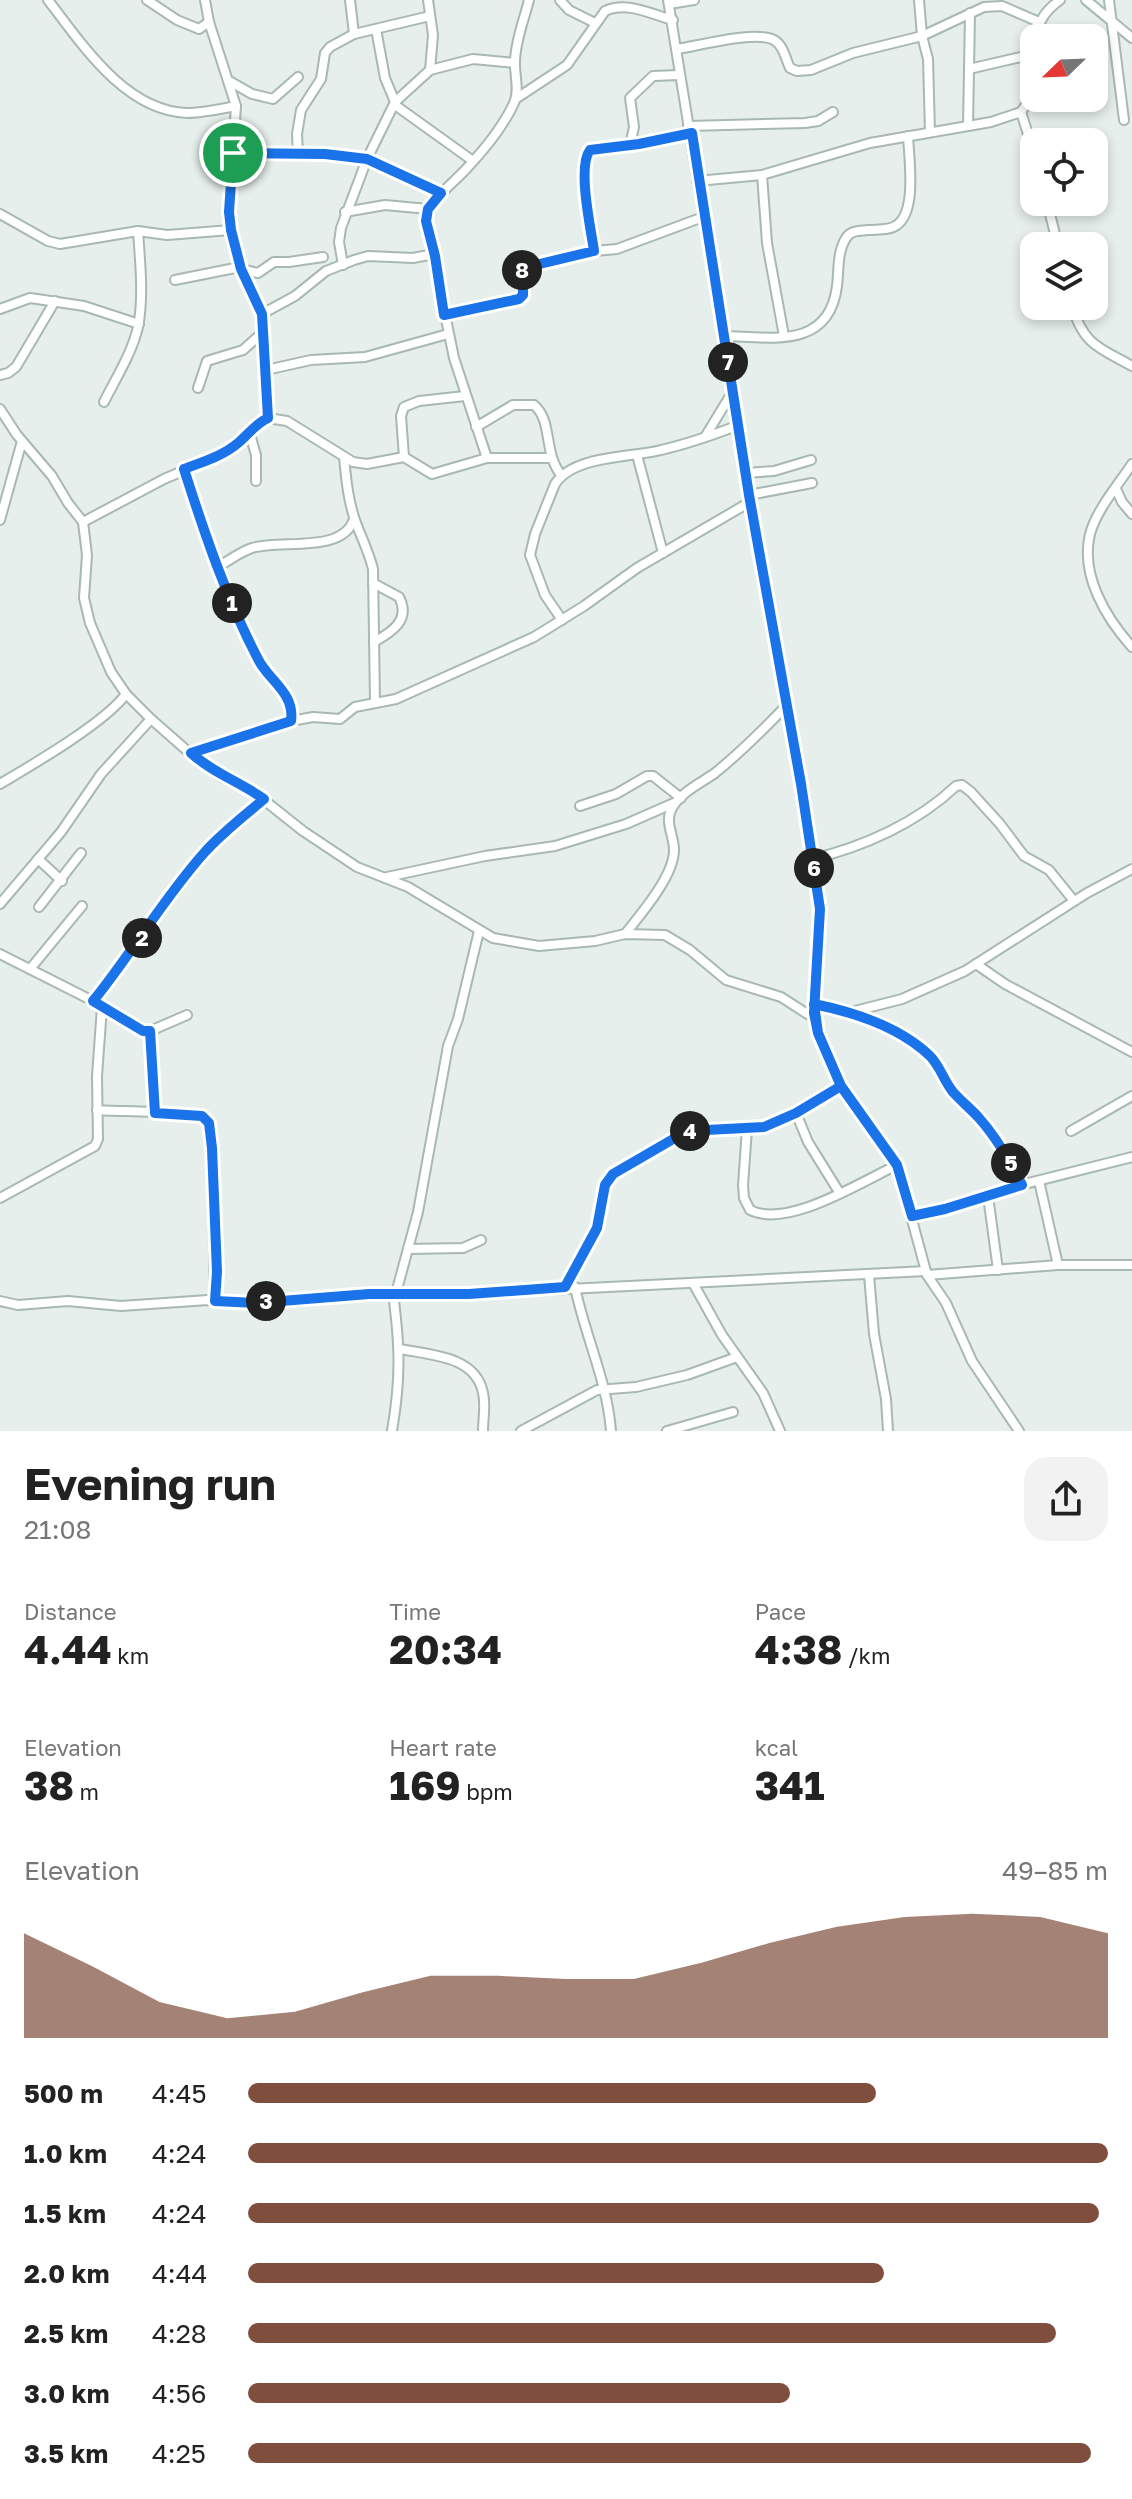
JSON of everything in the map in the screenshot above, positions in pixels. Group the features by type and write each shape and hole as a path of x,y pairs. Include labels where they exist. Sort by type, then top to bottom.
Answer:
{"street":[{"path":"48,0 102,68 146,103 189,113 236,106"},
{"path":"147,0 190,27 199,29 209,22"},
{"path":"205,0 236,106 229,212 241,268 262,314 268,418"},
{"path":"350,0 354,34"},
{"path":"428,0 433,35 430,70"},
{"path":"517,98 517,42 529,0"},
{"path":"560,0 569,10 595,23"},
{"path":"694,0 669,2 820,909 814,1008 818,1033 841,1086 897,1165 926,1273 946,1303 972,1361 1019,1431"},
{"path":"919,0 922,36 928,59 930,132"},
{"path":"677,49 769,38 780,46 790,68 805,71 853,53 922,36 984,7 1002,6 1039,22 1060,0"},
{"path":"1086,0 1132,38"},
{"path":"1109,0 1124,120"},
{"path":"487,458 448,334 428,232 428,209 491,139 517,98 567,65 579,52 605,11 624,7 673,20"},
{"path":"968,126 970,13"},
{"path":"298,154 301,110 321,79 325,53 330,47 354,34 430,16"},
{"path":"376,29 385,78 395,104 473,161"},
{"path":"969,69 1020,57"},
{"path":"343,265 339,242 345,212 395,104 430,70 473,59 515,63"},
{"path":"630,145 634,127 630,98 653,76 679,75"},
{"path":"230,82 252,94 273,99 298,77"},
{"path":"594,251 586,190 587,154 595,149 630,145 690,129 810,123 833,112"},
{"path":"697,181 742,179 784,171 856,147 968,126 1021,112 1026,128"},
{"path":"724,336 797,336 816,329 827,314 837,289 842,246 850,233 891,228 903,219 909,200 908,136"},
{"path":"233,153 345,155 367,159 441,193"},
{"path":"762,175 767,243 784,336"},
{"path":"345,212 385,205 428,209"},
{"path":"0,214 42,238 60,244 138,231 167,235 231,230"},
{"path":"444,315 519,299 523,295 523,268 594,251 617,249 703,217"},
{"path":"104,402 133,344 139,324 141,263 138,231"},
{"path":"262,314 295,296 326,271 368,256 413,258 434,254"},
{"path":"175,280 241,268 258,273 274,262 323,257"},
{"path":"0,309 30,298 99,310 139,324"},
{"path":"0,375 16,367 26,345 55,301"},
{"path":"1077,320 1103,353 1132,366"},
{"path":"198,388 207,361 243,350 262,333"},
{"path":"266,370 311,360 365,357 448,334"},
{"path":"705,437 733,391"},
{"path":"404,457 401,416 404,407 419,401 465,396"},
{"path":"476,427 513,405 534,405 543,416 550,458 561,475"},
{"path":"0,409 83,522 87,555 84,598 90,623 111,672 126,694 151,719 222,777 250,789 303,831 357,867 387,877 423,895 493,938 539,946 595,941 625,934 665,935 690,950 726,980 781,997 809,1015 814,1008"},
{"path":"83,522 184,469 220,455 268,418 287,421 353,462 367,464 404,457 432,474 487,458 550,458"},
{"path":"562,620 545,595 530,555 535,534 561,475 596,461 637,455 739,425"},
{"path":"249,431 256,455 256,481"},
{"path":"0,520 22,441"},
{"path":"637,455 663,553"},
{"path":"344,457 354,518 370,554 375,703"},
{"path":"746,473 774,471 811,460"},
{"path":"1132,464 1091,532 1089,556 1099,600 1132,647"},
{"path":"184,469 227,592 260,663 291,703 313,717"},
{"path":"191,753 291,721 313,717 340,719 355,707 396,699 534,637 629,572 750,498 812,483"},
{"path":"1116,489 1132,514"},
{"path":"219,566 254,547 334,539 347,533 354,518"},
{"path":"373,583 399,597 403,613 400,623 374,642"},
{"path":"0,784 80,732 126,694"},
{"path":"291,703 291,721"},
{"path":"387,877 485,856 555,846 626,824 677,801 758,735 787,705"},
{"path":"0,904 61,832 101,774 151,719"},
{"path":"580,806 616,794 647,776 653,776 677,801"},
{"path":"812,859 843,852 874,839 958,784 978,798 1024,856 1049,870 1074,901"},
{"path":"93,1001 198,860 221,835 264,799"},
{"path":"625,934 645,909 672,862 674,848 668,820 677,801"},
{"path":"39,907 81,853"},
{"path":"38,859 62,881"},
{"path":"851,1012 902,999 976,964 1074,901 1132,869"},
{"path":"30,969 82,906"},
{"path":"392,1431 400,1349 395,1293 408,1249 448,1046 458,1019 479,931"},
{"path":"0,954 93,1001 143,1031 187,1015"},
{"path":"976,964 1005,984 1132,1052"},
{"path":"0,1198 95,1146 98,1139 98,1050 102,1007"},
{"path":"814,1008 851,1012 912,1042 932,1058 952,1090 978,1116 999,1144 1022,1185"},
{"path":"150,1031 155,1113"},
{"path":"611,1431 606,1388 570,1287 597,1228 605,1185 613,1174 687,1131 764,1127 796,1113 841,1086"},
{"path":"1071,1131 1132,1096"},
{"path":"97,1110 202,1116 209,1123 213,1163 215,1301"},
{"path":"796,1113 808,1142 839,1192"},
{"path":"747,1129 744,1198 750,1210 770,1215 789,1213 897,1165"},
{"path":"912,1216 1132,1157"},
{"path":"1039,1181 1058,1265"},
{"path":"988,1196 998,1270"},
{"path":"408,1249 463,1248 481,1240"},
{"path":"0,1301 18,1305 68,1301 121,1306 215,1301 256,1303 395,1293 469,1294 1058,1265 1132,1265"},
{"path":"869,1275 888,1431"},
{"path":"693,1283 706,1310 763,1393 780,1431"},
{"path":"400,1349 462,1363 476,1374 484,1396 483,1431"},
{"path":"521,1431 578,1399 606,1388 636,1387 692,1374 737,1357"},
{"path":"667,1431 733,1412"}],"route":[{"path":"233,153 229,212 231,230 241,269 262,314 268,418 258,422 238,443 220,455 184,469 227,592 260,663 291,703 291,721 191,753 222,777 264,799 206,851 93,1001 143,1031 150,1031 155,1113 202,1116 209,1123 217,1272 215,1301 256,1303 369,1294 469,1294 565,1287 597,1228 605,1185 613,1174 687,1131 764,1127 796,1113 841,1086 818,1033 814,1004 842,1009 874,1022 928,1054 952,1090 978,1116 999,1144 1022,1185 912,1216 897,1165 841,1086 836,1077 818,1033 814,1013 814,1004 820,909 697,181 692,133 590,150 586,159 586,190 594,251 526,266 522,271 523,295 519,299 444,315 426,221 428,209 441,193 367,159 325,154 233,153"}]}
